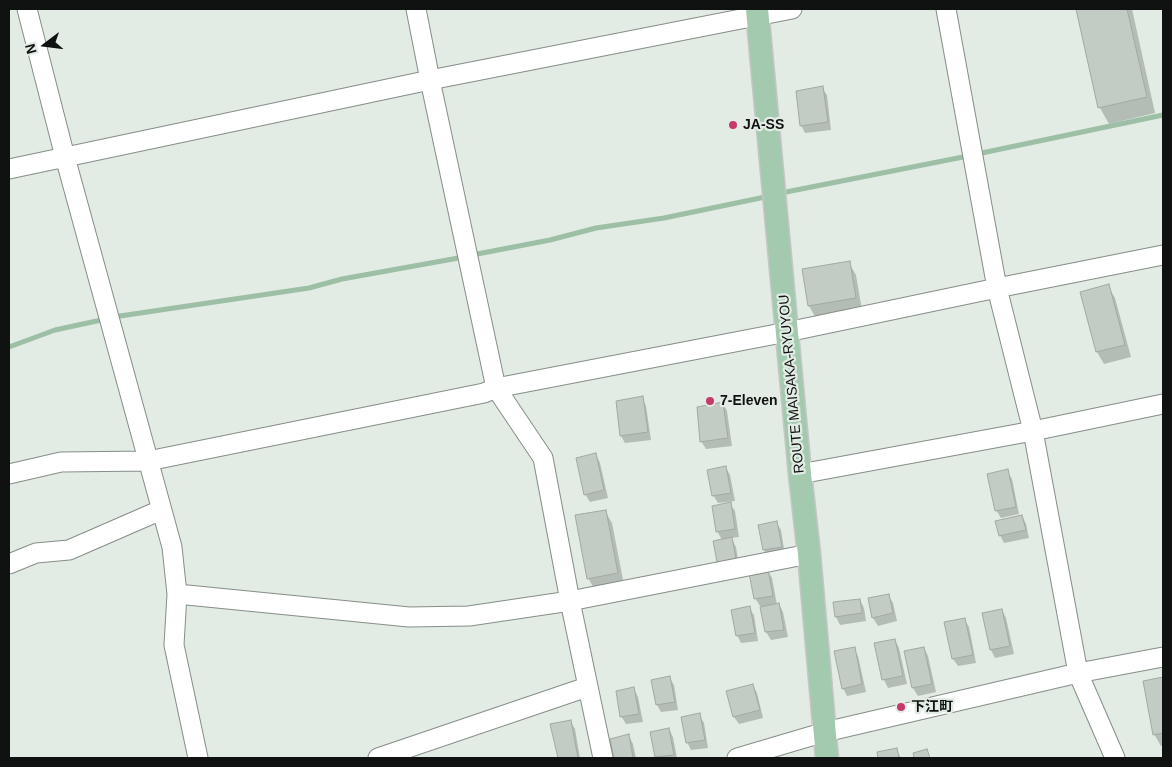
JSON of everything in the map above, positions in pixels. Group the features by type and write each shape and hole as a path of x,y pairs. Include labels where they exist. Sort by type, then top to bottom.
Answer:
{"main road":[{"name":"ROUTE MAISAKA-RYUYOU","path":"757,12 827,758"}],"street":[{"path":"27,9 65,157 172,547 177,594 174,645 198,758"},
{"path":"416,9 496,388 543,458 587,687 603,758"},
{"path":"9,168 757,12 792,9"},
{"path":"946,9 997,288 1033,431 1078,673 1115,758"},
{"path":"9,474 60,462 148,461 474,395 496,388 787,332 1163,255"},
{"path":"800,474 1033,431 1163,404"},
{"path":"9,564 36,553 69,550 161,510"},
{"path":"177,594 409,617 469,616 570,601 809,554"},
{"path":"737,758 825,732 1078,673 1163,657"},
{"path":"378,758 587,687"}],"building":[{"path":"1076,9 1127,9 1147,97 1098,108"},
{"path":"823,86 828,122 800,126 796,91"},
{"path":"850,261 856,298 808,306 802,269"},
{"path":"1109,284 1125,345 1096,352 1080,292"},
{"path":"643,396 648,432 620,436 616,401"},
{"path":"723,402 728,438 700,442 697,407"},
{"path":"596,453 604,490 584,495 576,458"},
{"path":"726,466 731,493 712,496 707,470"},
{"path":"1008,469 1016,507 995,511 987,474"},
{"path":"731,502 735,529 716,532 712,506"},
{"path":"606,510 618,573 587,579 575,515"},
{"path":"1022,515 1026,530 999,536 995,521"},
{"path":"777,521 782,547 763,550 758,525"},
{"path":"732,537 737,564 718,567 713,541"},
{"path":"768,569 773,596 754,599 749,573"},
{"path":"889,594 893,613 872,618 868,598"},
{"path":"860,599 862,613 835,617 833,602"},
{"path":"779,603 784,630 765,632 760,607"},
{"path":"750,606 755,633 736,636 731,610"},
{"path":"1002,609 1010,646 990,650 982,613"},
{"path":"965,618 973,655 952,659 944,622"},
{"path":"895,639 903,676 882,680 874,643"},
{"path":"855,647 862,684 842,689 834,651"},
{"path":"924,647 932,684 912,688 904,651"},
{"path":"670,676 675,702 656,705 651,680"},
{"path":"1163,677 1163,733 1153,735 1143,681"},
{"path":"753,684 760,710 733,717 726,691"},
{"path":"634,687 639,714 620,717 616,691"},
{"path":"700,713 705,740 686,743 681,717"},
{"path":"571,720 578,758 558,758 550,724"},
{"path":"669,728 674,755 655,757 650,732"},
{"path":"629,734 633,758 614,758 610,739"},
{"path":"897,748 899,758 878,758 877,752"},
{"path":"927,749 930,758 914,758 913,753"}],"waterway":[{"path":"977,154 1163,115"},
{"path":"781,193 968,156"},
{"path":"472,255 550,240 596,228 664,218 770,196"},
{"path":"9,347 55,330 120,316 309,288 342,279 464,257"}],"place":[{"name":"JA-SS","path":"733,125"},
{"name":"7-Eleven","path":"710,401"},
{"name":"下江町","path":"901,707"}]}
